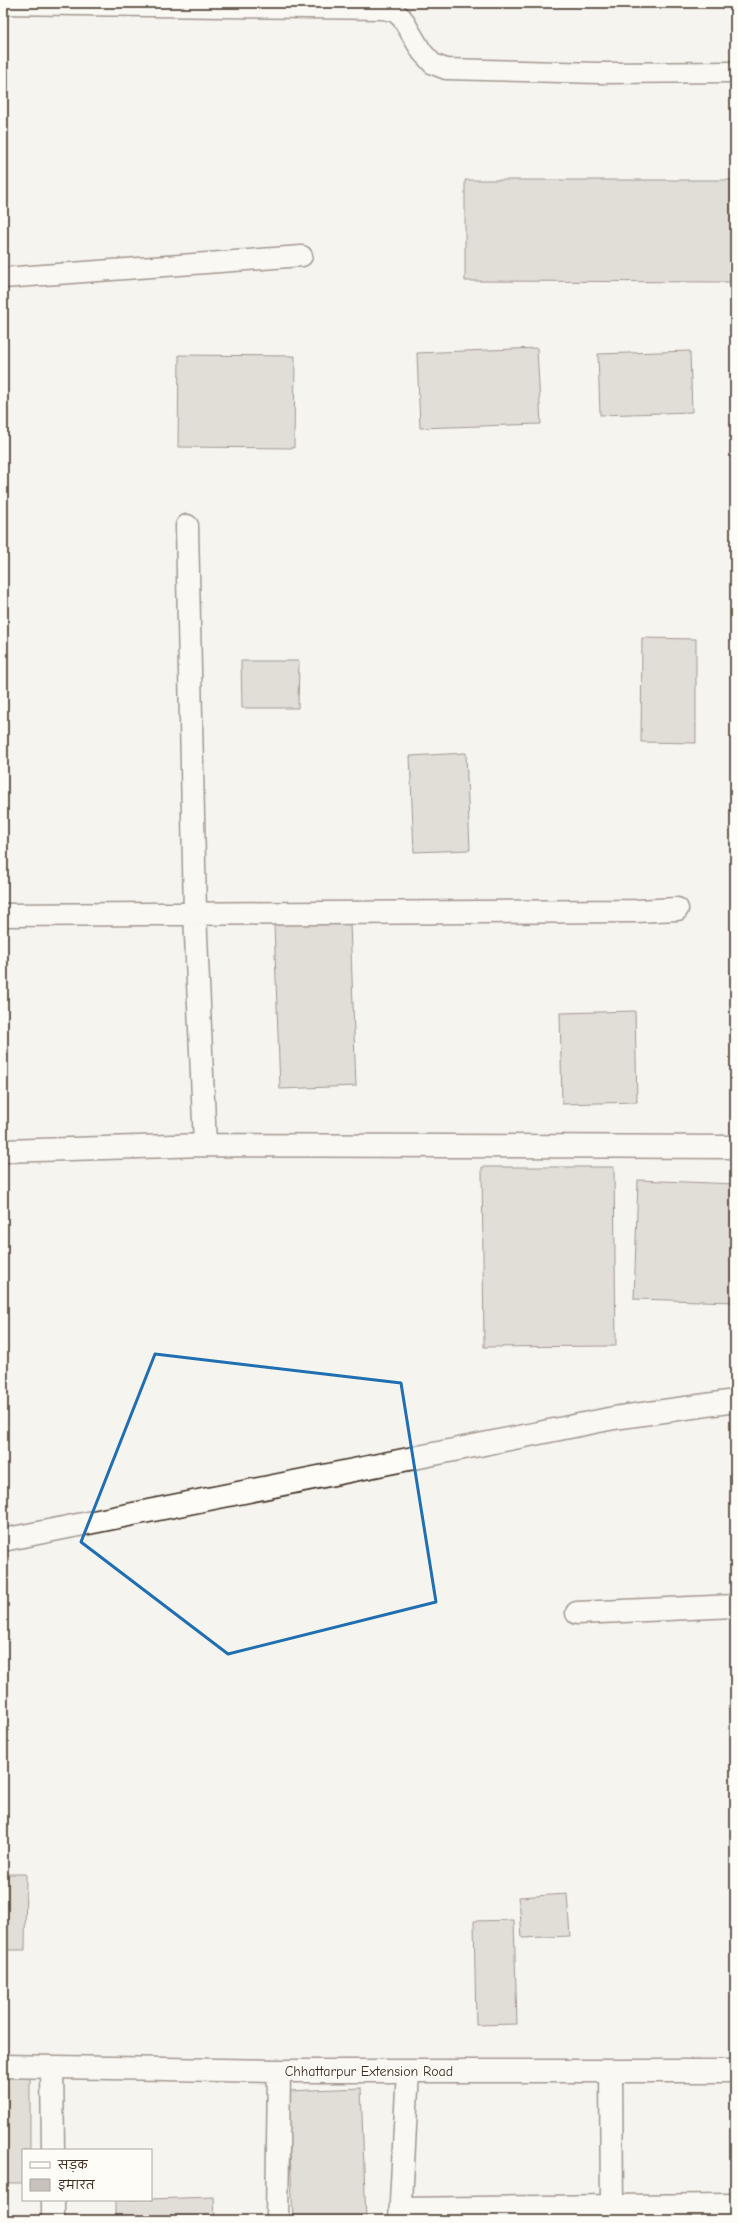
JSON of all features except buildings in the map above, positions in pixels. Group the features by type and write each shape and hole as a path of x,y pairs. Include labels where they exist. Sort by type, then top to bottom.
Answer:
{"street":[{"path":"187,526 194,912 205,1145"},
{"path":"3,915 194,912 636,912 677,909"},
{"path":"3,1151 205,1145 735,1147"},
{"path":"3,1540 614,1418 735,1401"},
{"path":"577,1613 735,1606"},
{"name":"Chhattarpur Extension Road","path":"3,2066 279,2071 735,2071"},
{"path":"52,2068 53,2149"},
{"path":"408,2070 400,2215 612,2206 735,2205"},
{"path":"277,2220 279,2071"},
{"path":"611,2071 612,2206"},
{"path":"53,2201 53,2220"}],"lane":[{"path":"3,4 384,8 395,12 402,18 422,52 433,64 446,69 599,73 735,72"},
{"path":"3,278 302,256"}],"highlighted area":[{"path":"155,1354 401,1383 436,1602 228,1654 81,1542"}]}
